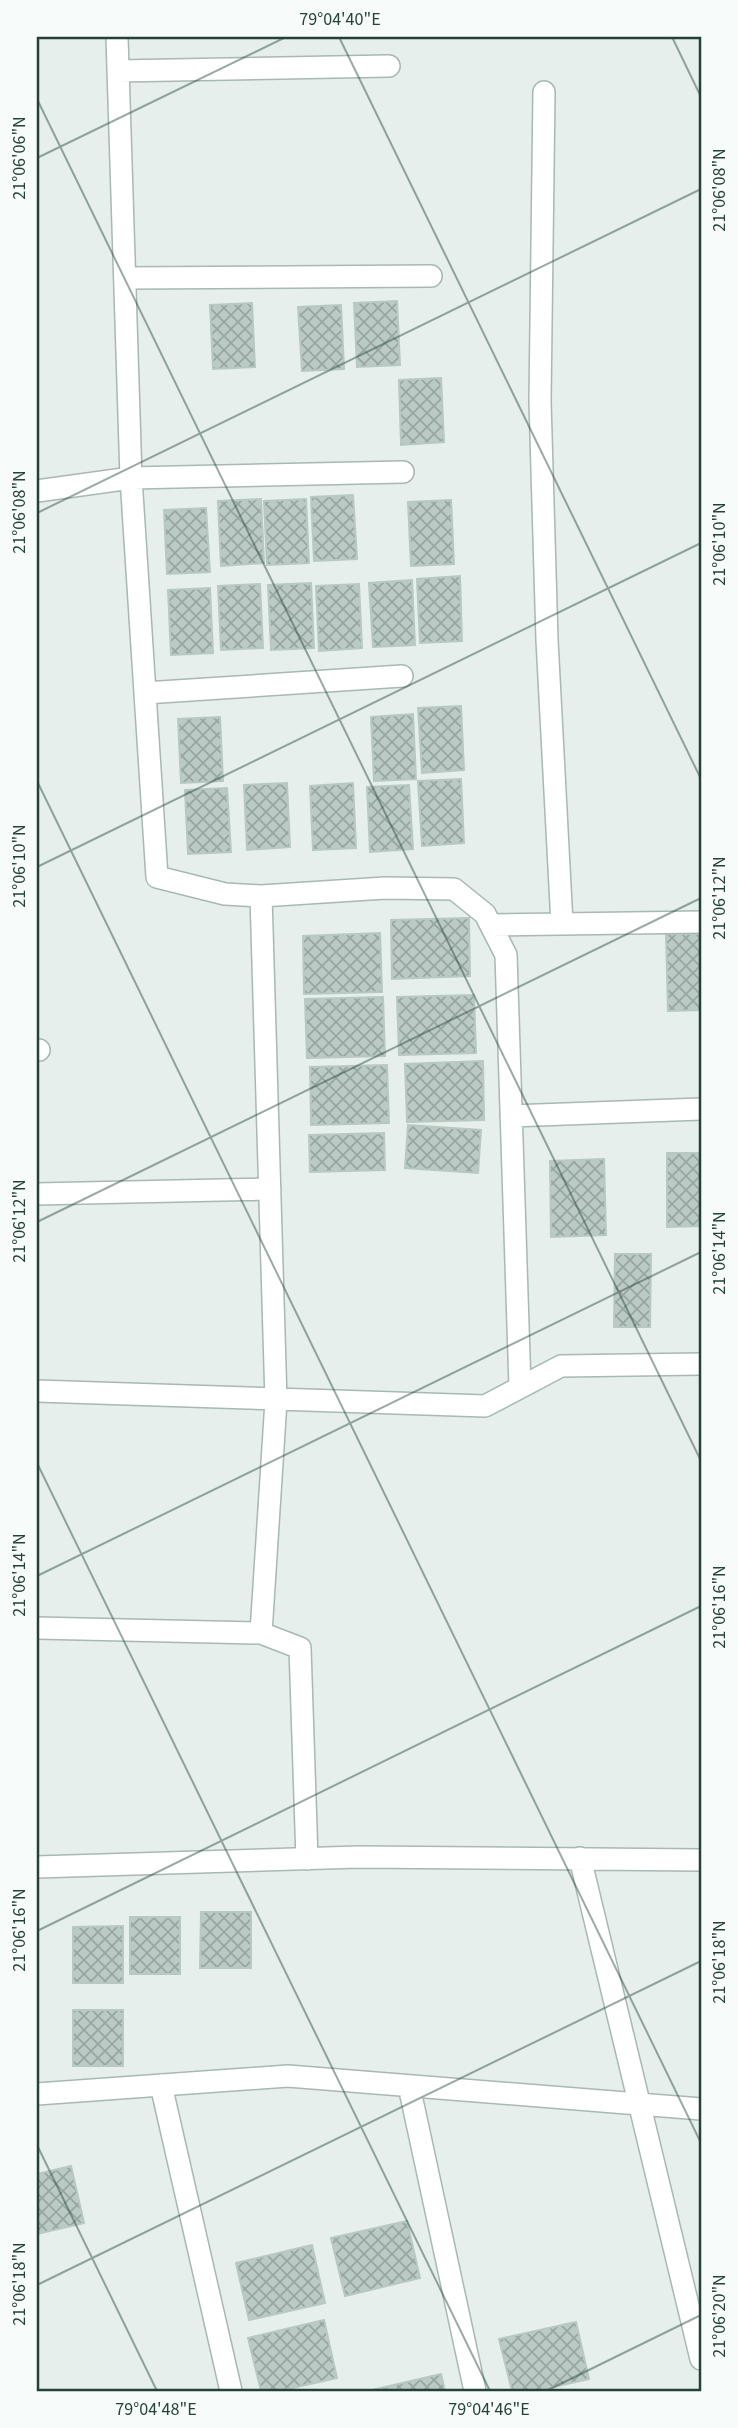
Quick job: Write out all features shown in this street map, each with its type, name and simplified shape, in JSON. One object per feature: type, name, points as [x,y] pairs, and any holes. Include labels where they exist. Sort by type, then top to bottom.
[{"type":"street","points":[[117,37],[131,478],[158,877],[225,894],[261,896],[385,888],[454,889],[485,914],[506,955],[520,1387]]},
{"type":"street","points":[[118,71],[389,66]]},
{"type":"street","points":[[544,92],[540,401],[547,640],[562,924]]},
{"type":"street","points":[[125,278],[431,276]]},
{"type":"street","points":[[37,491],[131,478],[403,472]]},
{"type":"street","points":[[145,693],[402,676]]},
{"type":"street","points":[[261,896],[276,1401],[261,1633]]},
{"type":"street","points":[[491,925],[701,922]]},
{"type":"street","points":[[511,1116],[701,1109]]},
{"type":"street","points":[[37,1195],[270,1189]]},
{"type":"street","points":[[37,1391],[485,1406],[561,1366],[701,1364]]},
{"type":"street","points":[[37,1628],[261,1633],[300,1648],[307,1859]]},
{"type":"street","points":[[580,1858],[701,2359]]},
{"type":"street","points":[[37,1867],[307,1859],[701,1860]]},
{"type":"street","points":[[37,2094],[288,2076],[701,2109]]},
{"type":"street","points":[[161,2085],[231,2391]]},
{"type":"street","points":[[409,2085],[475,2391]]},
{"type":"building","points":[[397,301],[400,365],[357,367],[354,303]]},
{"type":"building","points":[[252,303],[255,367],[213,369],[210,305]]},
{"type":"building","points":[[341,305],[344,369],[302,371],[298,307]]},
{"type":"building","points":[[441,378],[444,442],[401,445],[399,380]]},
{"type":"building","points":[[353,495],[357,559],[314,561],[311,497]]},
{"type":"building","points":[[261,499],[264,563],[221,566],[218,501]]},
{"type":"building","points":[[306,499],[309,563],[267,565],[264,501]]},
{"type":"building","points":[[451,500],[454,564],[411,566],[408,502]]},
{"type":"building","points":[[206,508],[210,572],[167,574],[164,510]]},
{"type":"building","points":[[460,576],[462,641],[420,643],[417,579]]},
{"type":"building","points":[[412,580],[415,645],[373,647],[369,583]]},
{"type":"building","points":[[311,583],[314,648],[271,650],[268,585]]},
{"type":"building","points":[[260,584],[263,648],[221,650],[218,586]]},
{"type":"building","points":[[359,584],[362,648],[319,651],[316,586]]},
{"type":"building","points":[[210,588],[213,653],[171,655],[168,590]]},
{"type":"building","points":[[461,706],[464,770],[422,773],[418,708]]},
{"type":"building","points":[[413,714],[416,779],[374,781],[371,717]]},
{"type":"building","points":[[220,717],[223,781],[181,783],[178,719]]},
{"type":"building","points":[[461,779],[464,843],[422,846],[418,781]]},
{"type":"building","points":[[287,783],[290,847],[247,850],[244,785]]},
{"type":"building","points":[[353,783],[356,848],[313,850],[310,786]]},
{"type":"building","points":[[409,785],[413,849],[370,852],[367,787]]},
{"type":"building","points":[[227,788],[231,852],[188,854],[185,790]]},
{"type":"building","points":[[469,918],[470,976],[392,979],[391,920]]},
{"type":"building","points":[[380,933],[382,992],[304,994],[303,936]]},
{"type":"building","points":[[666,934],[701,934],[701,1010],[668,1011]]},
{"type":"building","points":[[474,995],[476,1053],[399,1055],[397,997]]},
{"type":"building","points":[[383,997],[385,1056],[307,1058],[305,999]]},
{"type":"building","points":[[483,1061],[484,1120],[407,1122],[405,1064]]},
{"type":"building","points":[[387,1065],[389,1123],[311,1125],[310,1067]]},
{"type":"building","points":[[408,1125],[481,1130],[478,1173],[405,1168]]},
{"type":"building","points":[[384,1133],[385,1170],[310,1172],[309,1135]]},
{"type":"building","points":[[667,1153],[701,1153],[701,1226],[667,1227]]},
{"type":"building","points":[[604,1159],[606,1235],[551,1237],[550,1161]]},
{"type":"building","points":[[615,1254],[651,1254],[650,1327],[614,1327]]},
{"type":"building","points":[[201,1912],[251,1912],[251,1968],[200,1968]]},
{"type":"building","points":[[130,1917],[180,1917],[180,1974],[130,1974]]},
{"type":"building","points":[[123,1926],[123,1983],[73,1983],[73,1927]]},
{"type":"building","points":[[73,2010],[123,2010],[123,2066],[73,2066]]},
{"type":"building","points":[[71,2166],[84,2223],[37,2234],[37,2174]]},
{"type":"building","points":[[407,2221],[420,2278],[345,2296],[331,2238]]},
{"type":"building","points":[[312,2245],[325,2303],[249,2320],[236,2263]]},
{"type":"building","points":[[324,2320],[337,2378],[279,2391],[261,2391],[248,2338]]},
{"type":"building","points":[[576,2322],[589,2379],[536,2391],[512,2391],[499,2339]]},
{"type":"building","points":[[441,2374],[445,2391],[368,2391]]}]
